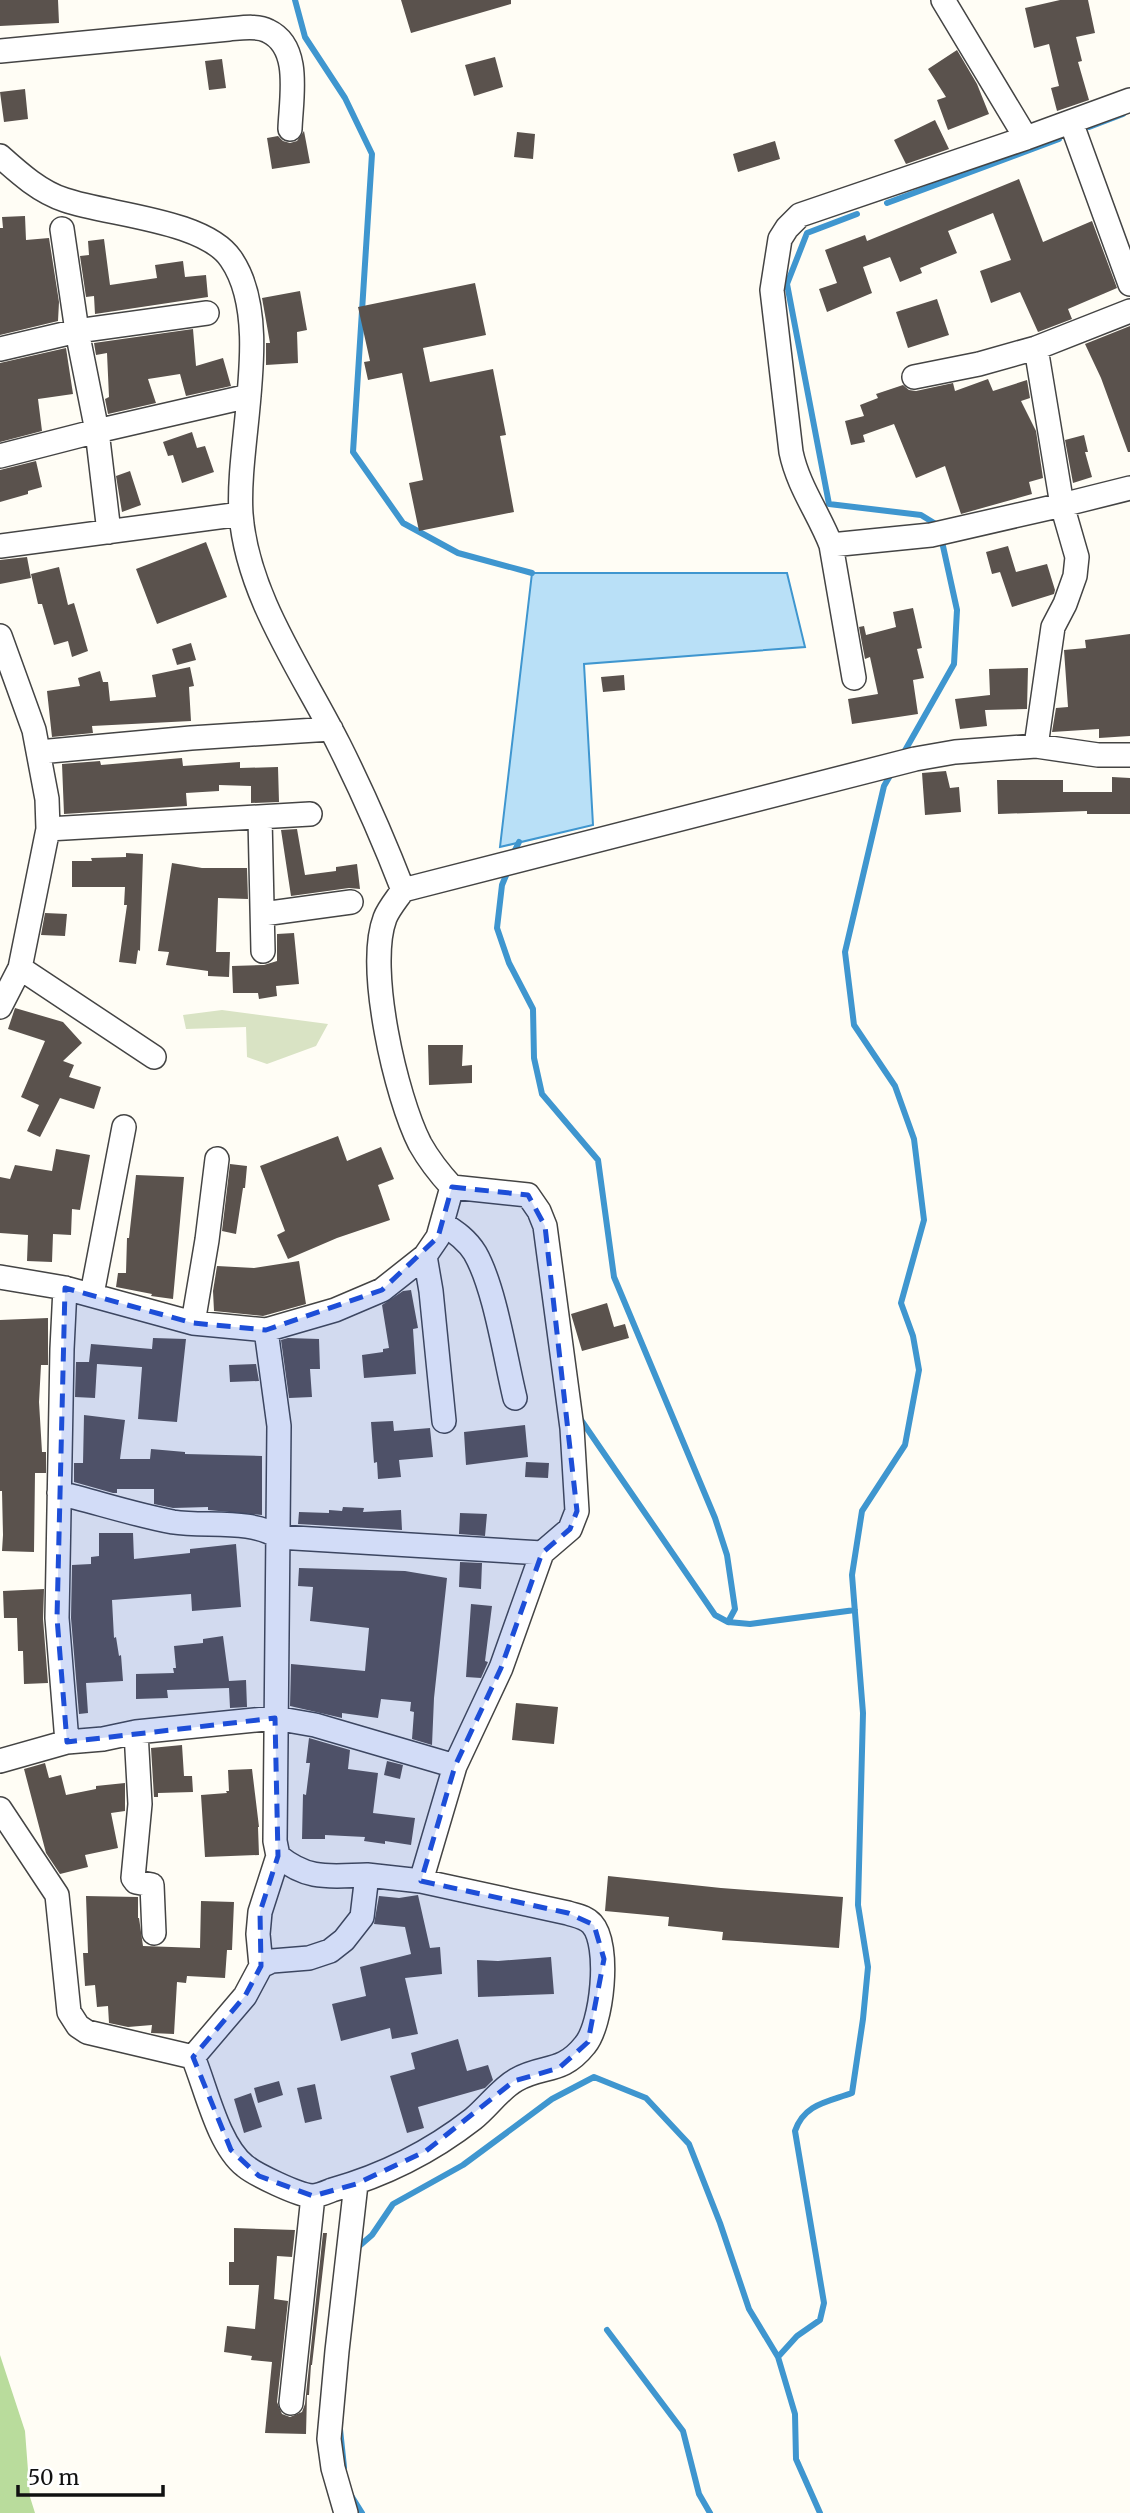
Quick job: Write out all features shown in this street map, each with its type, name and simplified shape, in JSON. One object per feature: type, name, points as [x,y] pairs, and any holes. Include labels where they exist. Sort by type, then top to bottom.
[{"type":"street","points":[[943,0],[1026,138]]},
{"type":"street","points":[[0,51],[229,29],[267,30],[282,40],[290,56],[290,129]]},
{"type":"street","points":[[854,678],[831,545],[795,471],[791,453],[772,289],[780,239],[800,215],[1130,100]]},
{"type":"street","points":[[1070,122],[1130,284]]},
{"type":"street","points":[[0,156],[40,188],[64,200],[189,229],[214,242],[231,258],[248,296],[252,357],[241,514],[250,562],[260,593],[331,729],[381,834],[403,890]]},
{"type":"street","points":[[62,229],[77,331],[97,431],[109,531]]},
{"type":"street","points":[[914,377],[979,364],[1036,348],[1130,311]]},
{"type":"street","points":[[0,349],[77,331],[207,313]]},
{"type":"street","points":[[1036,348],[1062,505],[1077,557],[1071,589],[1053,627],[1036,746]]},
{"type":"street","points":[[0,456],[249,396]]},
{"type":"street","points":[[831,545],[931,535],[1130,488]]},
{"type":"street","points":[[0,546],[241,514]]},
{"type":"street","points":[[0,636],[26,704],[40,752],[47,799],[48,829],[20,968],[0,1007]]},
{"type":"street","points":[[40,752],[331,729]]},
{"type":"street","points":[[421,1881],[455,1766],[501,1668],[542,1553],[570,1528],[577,1511],[572,1428],[545,1226],[528,1195],[452,1187],[432,1162],[412,1126],[401,1093],[379,996],[385,918],[403,890],[915,759],[955,752],[1036,746],[1098,755],[1130,755]]},
{"type":"street","points":[[48,829],[310,814]]},
{"type":"street","points":[[260,818],[263,951]]},
{"type":"street","points":[[263,914],[351,902]]},
{"type":"street","points":[[20,968],[154,1057]]},
{"type":"street","points":[[92,1294],[124,1127]]},
{"type":"street","points":[[193,1323],[217,1159]]},
{"type":"street","points":[[0,1277],[92,1294],[193,1323],[266,1331],[335,1310],[382,1290],[425,1256],[438,1237],[452,1187]]},
{"type":"street","points":[[443,1224],[462,1236],[474,1252],[485,1276],[515,1398]]},
{"type":"street","points":[[425,1256],[432,1291],[444,1421]]},
{"type":"street","points":[[65,1288],[57,1618],[67,1742]]},
{"type":"street","points":[[193,2057],[245,1996],[261,1966],[258,1934],[260,1912],[278,1856],[275,1841],[275,1718],[279,1426],[266,1331]]},
{"type":"street","points":[[58,1493],[170,1521],[258,1527],[278,1537],[542,1553]]},
{"type":"street","points":[[0,1761],[67,1742],[275,1718],[316,1725],[455,1766]]},
{"type":"street","points":[[136,1732],[140,1804],[133,1878],[136,1882],[152,1885],[154,1933]]},
{"type":"street","points":[[0,1810],[57,1895],[69,2012],[73,2020],[87,2032],[193,2057]]},
{"type":"street","points":[[193,2057],[218,2122],[231,2150],[242,2164],[259,2176],[313,2196],[356,2184],[426,2151],[473,2118],[514,2081],[527,2075],[559,2068],[573,2060],[588,2042],[599,2007],[604,1959],[601,1941],[594,1925],[586,1919],[421,1881],[367,1875],[313,1876],[290,1866],[278,1856]]},
{"type":"street","points":[[261,1966],[272,1961],[309,1958],[330,1951],[344,1940],[362,1917],[367,1875]]},
{"type":"street","points":[[346,2513],[333,2468],[329,2439],[356,2184]]},
{"type":"street","points":[[292,2403],[313,2196]]},
{"type":"highlighted area","points":[[452,1187],[528,1195],[545,1226],[577,1511],[570,1529],[542,1553],[501,1668],[455,1766],[421,1881],[568,1913],[594,1925],[604,1959],[588,2042],[559,2068],[514,2081],[426,2151],[356,2184],[313,2196],[259,2176],[231,2150],[193,2057],[245,1996],[261,1966],[260,1912],[278,1856],[275,1718],[67,1742],[57,1618],[65,1288],[193,1323],[266,1330],[382,1290],[438,1237]]},
{"type":"green space","points":[[222,1010],[328,1024],[316,1046],[267,1064],[247,1057],[246,1027],[186,1029],[183,1015]]},
{"type":"green space","points":[[0,2355],[25,2431],[30,2497],[35,2513],[0,2513]]},
{"type":"water","points":[[532,573],[787,573],[805,647],[584,664],[593,825],[500,847]]},
{"type":"building","points":[[0,0],[58,0],[59,23],[0,26]]},
{"type":"building","points":[[401,0],[511,0],[511,4],[411,33]]},
{"type":"building","points":[[1060,0],[1088,0],[1095,33],[1076,37],[1082,61],[1078,62],[1089,100],[1057,111],[1051,88],[1059,86],[1049,44],[1034,48],[1025,8]]},
{"type":"building","points":[[957,50],[977,84],[989,114],[948,130],[937,100],[946,97],[928,69]]},
{"type":"building","points":[[495,57],[503,87],[474,96],[465,65]]},
{"type":"building","points":[[222,59],[226,88],[209,90],[205,61]]},
{"type":"building","points":[[25,89],[28,119],[4,122],[0,92]]},
{"type":"building","points":[[935,120],[949,149],[906,164],[894,140]]},
{"type":"building","points":[[304,131],[310,163],[272,169],[267,138],[278,136],[290,143],[297,141]]},
{"type":"building","points":[[517,132],[535,134],[533,159],[514,157]]},
{"type":"building","points":[[775,141],[780,159],[738,172],[733,154]]},
{"type":"building","points":[[1019,179],[1043,242],[1092,221],[1117,288],[1068,309],[1072,319],[1038,332],[1020,292],[991,303],[980,271],[1011,260],[993,213],[948,231],[957,253],[920,268],[922,273],[900,282],[890,257],[863,267],[872,293],[827,312],[819,289],[837,283],[825,250],[865,235],[867,241]]},
{"type":"building","points":[[25,216],[26,240],[49,238],[59,302],[58,321],[0,335],[2,217]]},
{"type":"building","points":[[104,239],[110,285],[157,278],[155,265],[183,261],[185,277],[206,275],[208,297],[95,314],[94,296],[86,297],[80,256],[89,255],[88,241]]},
{"type":"building","points":[[475,283],[486,335],[423,348],[430,382],[493,369],[506,435],[500,436],[514,512],[419,531],[409,483],[423,480],[402,373],[368,380],[364,362],[370,361],[358,307]]},
{"type":"building","points":[[300,291],[307,330],[297,332],[298,363],[266,365],[266,343],[270,343],[262,298]]},
{"type":"building","points":[[937,299],[949,335],[908,348],[896,312]]},
{"type":"building","points":[[1130,326],[1128,452],[1101,378],[1085,344]]},
{"type":"building","points":[[193,329],[196,366],[223,358],[231,386],[186,396],[180,374],[148,379],[156,403],[108,414],[105,399],[109,397],[107,353],[96,355],[94,343]]},
{"type":"building","points":[[66,348],[73,394],[38,399],[42,431],[0,442],[0,363]]},
{"type":"building","points":[[988,379],[993,391],[1027,380],[1030,398],[1021,401],[1036,431],[1043,478],[1029,482],[1032,494],[961,514],[945,466],[916,478],[894,424],[863,435],[865,442],[851,445],[845,421],[864,416],[860,405],[878,398],[876,394],[903,385],[916,391],[953,383],[955,391]]},
{"type":"building","points":[[192,432],[197,448],[205,446],[214,472],[182,483],[173,455],[168,456],[163,442]]},
{"type":"building","points":[[1084,435],[1088,452],[1085,452],[1092,477],[1073,483],[1065,440]]},
{"type":"building","points":[[36,461],[42,487],[0,502],[0,470]]},
{"type":"building","points":[[130,471],[141,505],[122,512],[116,476]]},
{"type":"building","points":[[206,542],[227,597],[157,624],[136,569]]},
{"type":"building","points":[[1008,546],[1016,572],[1047,564],[1054,594],[1012,607],[1000,572],[992,574],[986,552]]},
{"type":"building","points":[[27,557],[31,578],[0,584],[0,560]]},
{"type":"building","points":[[59,567],[68,605],[74,603],[88,651],[72,657],[68,641],[54,645],[42,604],[38,604],[31,574]]},
{"type":"building","points":[[913,608],[922,648],[917,649],[924,678],[913,680],[918,714],[852,724],[848,699],[878,694],[870,657],[865,659],[859,627],[864,626],[866,635],[896,627],[893,612]]},
{"type":"building","points":[[1130,634],[1130,736],[1099,738],[1099,729],[1052,732],[1056,708],[1068,707],[1064,650],[1086,648],[1085,640]]},
{"type":"building","points":[[191,643],[196,660],[177,665],[172,649]]},
{"type":"building","points":[[190,667],[194,686],[189,687],[191,721],[92,726],[93,733],[52,737],[47,691],[80,686],[78,678],[100,671],[103,682],[108,682],[110,701],[156,697],[152,675]]},
{"type":"building","points":[[1028,668],[1027,709],[985,710],[987,726],[960,729],[955,699],[990,695],[989,669]]},
{"type":"building","points":[[624,675],[625,690],[603,692],[601,677]]},
{"type":"building","points":[[182,758],[183,766],[240,762],[240,768],[278,767],[279,802],[251,803],[251,786],[219,785],[219,791],[186,793],[187,806],[64,814],[62,764],[100,761],[101,765]]},
{"type":"building","points":[[946,771],[950,788],[959,787],[961,812],[925,815],[922,773]]},
{"type":"building","points":[[1112,777],[1130,778],[1130,814],[1087,814],[1087,811],[998,814],[997,780],[1063,780],[1063,792],[1112,792]]},
{"type":"building","points":[[297,829],[305,875],[336,871],[336,867],[357,864],[360,889],[349,888],[291,896],[281,830]]},
{"type":"building","points":[[126,853],[143,854],[140,951],[138,950],[136,964],[119,962],[127,905],[124,905],[125,887],[72,887],[72,861],[126,857]]},
{"type":"building","points":[[172,863],[202,868],[247,868],[248,899],[218,898],[216,952],[230,952],[229,977],[208,976],[208,971],[166,965],[169,952],[158,951]]},
{"type":"building","points":[[45,913],[67,914],[65,936],[41,935]]},
{"type":"building","points":[[294,933],[299,984],[276,986],[277,996],[259,999],[258,993],[233,993],[232,966],[264,965],[277,961],[277,934]]},
{"type":"building","points":[[15,1008],[63,1022],[82,1043],[63,1061],[74,1065],[69,1077],[101,1087],[94,1109],[60,1098],[40,1137],[27,1131],[39,1105],[21,1097],[45,1041],[8,1029]]},
{"type":"building","points":[[428,1045],[463,1045],[462,1066],[472,1065],[472,1083],[429,1085]]},
{"type":"building","points":[[338,1136],[347,1161],[381,1147],[394,1179],[378,1185],[390,1220],[337,1238],[288,1259],[277,1235],[285,1231],[260,1166]]},
{"type":"building","points":[[56,1149],[90,1155],[80,1210],[72,1209],[71,1235],[53,1234],[52,1262],[27,1261],[28,1235],[0,1233],[0,1177],[10,1179],[15,1165],[52,1171]]},
{"type":"building","points":[[230,1164],[247,1166],[236,1234],[222,1231]]},
{"type":"building","points":[[136,1175],[184,1177],[173,1299],[116,1287],[118,1273],[126,1273],[127,1238]]},
{"type":"building","points":[[299,1261],[306,1304],[263,1316],[214,1311],[213,1291],[217,1266],[254,1268]]},
{"type":"building","points":[[411,1290],[418,1328],[413,1329],[416,1374],[364,1378],[362,1355],[383,1352],[383,1349],[389,1348],[382,1305],[403,1291]]},
{"type":"building","points":[[607,1303],[614,1327],[625,1324],[629,1338],[582,1351],[571,1314]]},
{"type":"building","points":[[48,1318],[48,1365],[41,1365],[39,1402],[46,1473],[35,1473],[34,1552],[2,1551],[0,1320]]},
{"type":"building","points":[[153,1338],[186,1339],[177,1422],[138,1419],[142,1367],[97,1364],[95,1398],[75,1397],[76,1362],[89,1362],[91,1344],[152,1349]]},
{"type":"building","points":[[319,1339],[320,1369],[310,1369],[312,1397],[289,1398],[281,1340]]},
{"type":"building","points":[[256,1364],[259,1381],[230,1382],[229,1365]]},
{"type":"building","points":[[84,1415],[125,1420],[120,1459],[150,1459],[151,1449],[185,1454],[262,1456],[262,1515],[208,1510],[208,1507],[173,1508],[154,1504],[154,1489],[117,1489],[117,1493],[113,1493],[74,1482],[74,1463],[83,1463]]},
{"type":"building","points":[[393,1421],[394,1431],[430,1428],[433,1457],[399,1460],[401,1477],[378,1479],[371,1422]]},
{"type":"building","points":[[525,1425],[528,1457],[466,1465],[464,1432]]},
{"type":"building","points":[[526,1462],[549,1463],[548,1478],[525,1477]]},
{"type":"building","points":[[343,1507],[364,1508],[363,1512],[401,1510],[402,1530],[298,1524],[299,1512],[329,1513],[329,1510],[342,1511]]},
{"type":"building","points":[[460,1513],[487,1514],[485,1536],[459,1534]]},
{"type":"building","points":[[99,1533],[133,1533],[134,1559],[190,1553],[190,1549],[236,1544],[241,1607],[192,1611],[191,1594],[112,1600],[114,1638],[116,1637],[119,1656],[121,1655],[123,1681],[86,1683],[88,1713],[79,1714],[71,1618],[72,1565],[91,1564],[91,1557],[99,1556]]},
{"type":"building","points":[[460,1562],[482,1563],[481,1589],[459,1587]]},
{"type":"building","points":[[299,1568],[405,1571],[447,1578],[434,1698],[432,1745],[412,1739],[414,1712],[410,1711],[411,1702],[381,1699],[378,1718],[342,1713],[342,1718],[290,1706],[291,1664],[365,1671],[369,1628],[310,1621],[313,1587],[298,1586]]},
{"type":"building","points":[[44,1589],[43,1619],[48,1683],[24,1684],[23,1651],[18,1651],[17,1618],[4,1618],[3,1591]]},
{"type":"building","points":[[471,1604],[492,1606],[485,1661],[488,1662],[481,1678],[466,1677]]},
{"type":"building","points":[[223,1636],[229,1681],[246,1680],[247,1707],[230,1708],[229,1688],[167,1690],[168,1698],[136,1699],[136,1674],[174,1673],[174,1646],[203,1643],[203,1639]]},
{"type":"building","points":[[516,1703],[558,1707],[554,1744],[512,1740]]},
{"type":"building","points":[[309,1738],[350,1750],[348,1769],[378,1773],[373,1813],[415,1818],[411,1845],[364,1841],[365,1837],[325,1835],[325,1839],[302,1839],[303,1794],[306,1795],[310,1763],[306,1763]]},
{"type":"building","points":[[182,1745],[184,1776],[192,1776],[193,1792],[158,1793],[158,1797],[154,1797],[151,1748]]},
{"type":"building","points":[[387,1761],[403,1765],[400,1779],[384,1775]]},
{"type":"building","points":[[45,1763],[49,1778],[61,1775],[66,1795],[96,1789],[96,1786],[125,1783],[125,1811],[111,1813],[118,1848],[85,1855],[88,1867],[60,1874],[46,1853],[24,1769]]},
{"type":"building","points":[[252,1769],[259,1827],[259,1855],[205,1857],[201,1795],[227,1793],[228,1770]]},
{"type":"building","points":[[608,1876],[843,1897],[839,1948],[722,1940],[723,1932],[668,1926],[669,1917],[605,1911]]},
{"type":"building","points":[[418,1895],[430,1948],[440,1947],[442,1974],[405,1978],[418,2034],[392,2039],[390,2028],[341,2041],[332,2004],[366,1996],[360,1967],[411,1954],[405,1927],[374,1924],[379,1896],[399,1898]]},
{"type":"building","points":[[86,1896],[138,1897],[138,1918],[143,1946],[200,1948],[201,1901],[234,1902],[232,1950],[227,1950],[225,1978],[187,1976],[186,1983],[177,1982],[174,2034],[151,2033],[152,2025],[128,2027],[109,2023],[108,2006],[97,2007],[95,1985],[85,1986],[83,1953],[88,1953]]},
{"type":"building","points":[[551,1957],[554,1994],[478,1997],[477,1960]]},
{"type":"building","points":[[458,2039],[467,2071],[488,2065],[493,2080],[485,2088],[418,2107],[424,2128],[407,2133],[390,2076],[415,2069],[411,2053]]},
{"type":"building","points":[[279,2081],[283,2095],[258,2103],[254,2088]]},
{"type":"building","points":[[315,2084],[322,2119],[305,2123],[297,2088]]},
{"type":"building","points":[[251,2093],[262,2127],[244,2133],[234,2099]]},
{"type":"building","points":[[234,2228],[295,2230],[292,2257],[277,2256],[274,2299],[288,2301],[277,2402],[282,2414],[290,2417],[302,2412],[305,2404],[323,2233],[327,2233],[307,2395],[306,2434],[265,2433],[272,2362],[251,2360],[252,2356],[224,2352],[227,2326],[255,2329],[259,2285],[229,2285],[229,2262],[234,2262]]},
{"type":"waterway","points":[[295,0],[305,37],[345,98],[372,154],[353,452],[403,523],[458,553],[532,573]]},
{"type":"waterway","points":[[1089,127],[1123,114]]},
{"type":"waterway","points":[[887,203],[1059,139]]},
{"type":"waterway","points":[[857,214],[807,233],[787,284],[829,504],[921,515],[939,526]]},
{"type":"waterway","points":[[903,754],[954,664],[957,610],[941,537]]},
{"type":"waterway","points":[[820,2513],[796,2459],[795,2414],[778,2357],[797,2336],[820,2320],[824,2303],[795,2131],[810,2109],[852,2093],[868,1967],[858,1905],[863,1713],[852,1575],[862,1511],[905,1445],[919,1370],[913,1336],[901,1303],[924,1220],[914,1139],[895,1086],[854,1025],[845,952],[884,786],[891,774]]},
{"type":"waterway","points":[[514,852],[519,842]]},
{"type":"waterway","points":[[507,873],[502,885],[497,928],[509,963],[533,1009],[534,1058],[542,1094],[598,1160],[614,1277],[715,1518],[727,1555],[735,1609],[728,1622]]},
{"type":"waterway","points":[[579,1417],[715,1615],[728,1622],[750,1624],[855,1610]]},
{"type":"waterway","points":[[357,2248],[372,2235],[393,2204],[463,2165],[552,2099],[594,2077],[646,2098],[689,2144],[720,2223],[749,2309],[778,2357]]},
{"type":"waterway","points":[[607,2330],[683,2431],[699,2494],[710,2513]]},
{"type":"waterway","points":[[340,2429],[344,2467]]},
{"type":"waterway","points":[[352,2497],[362,2513]]}]
